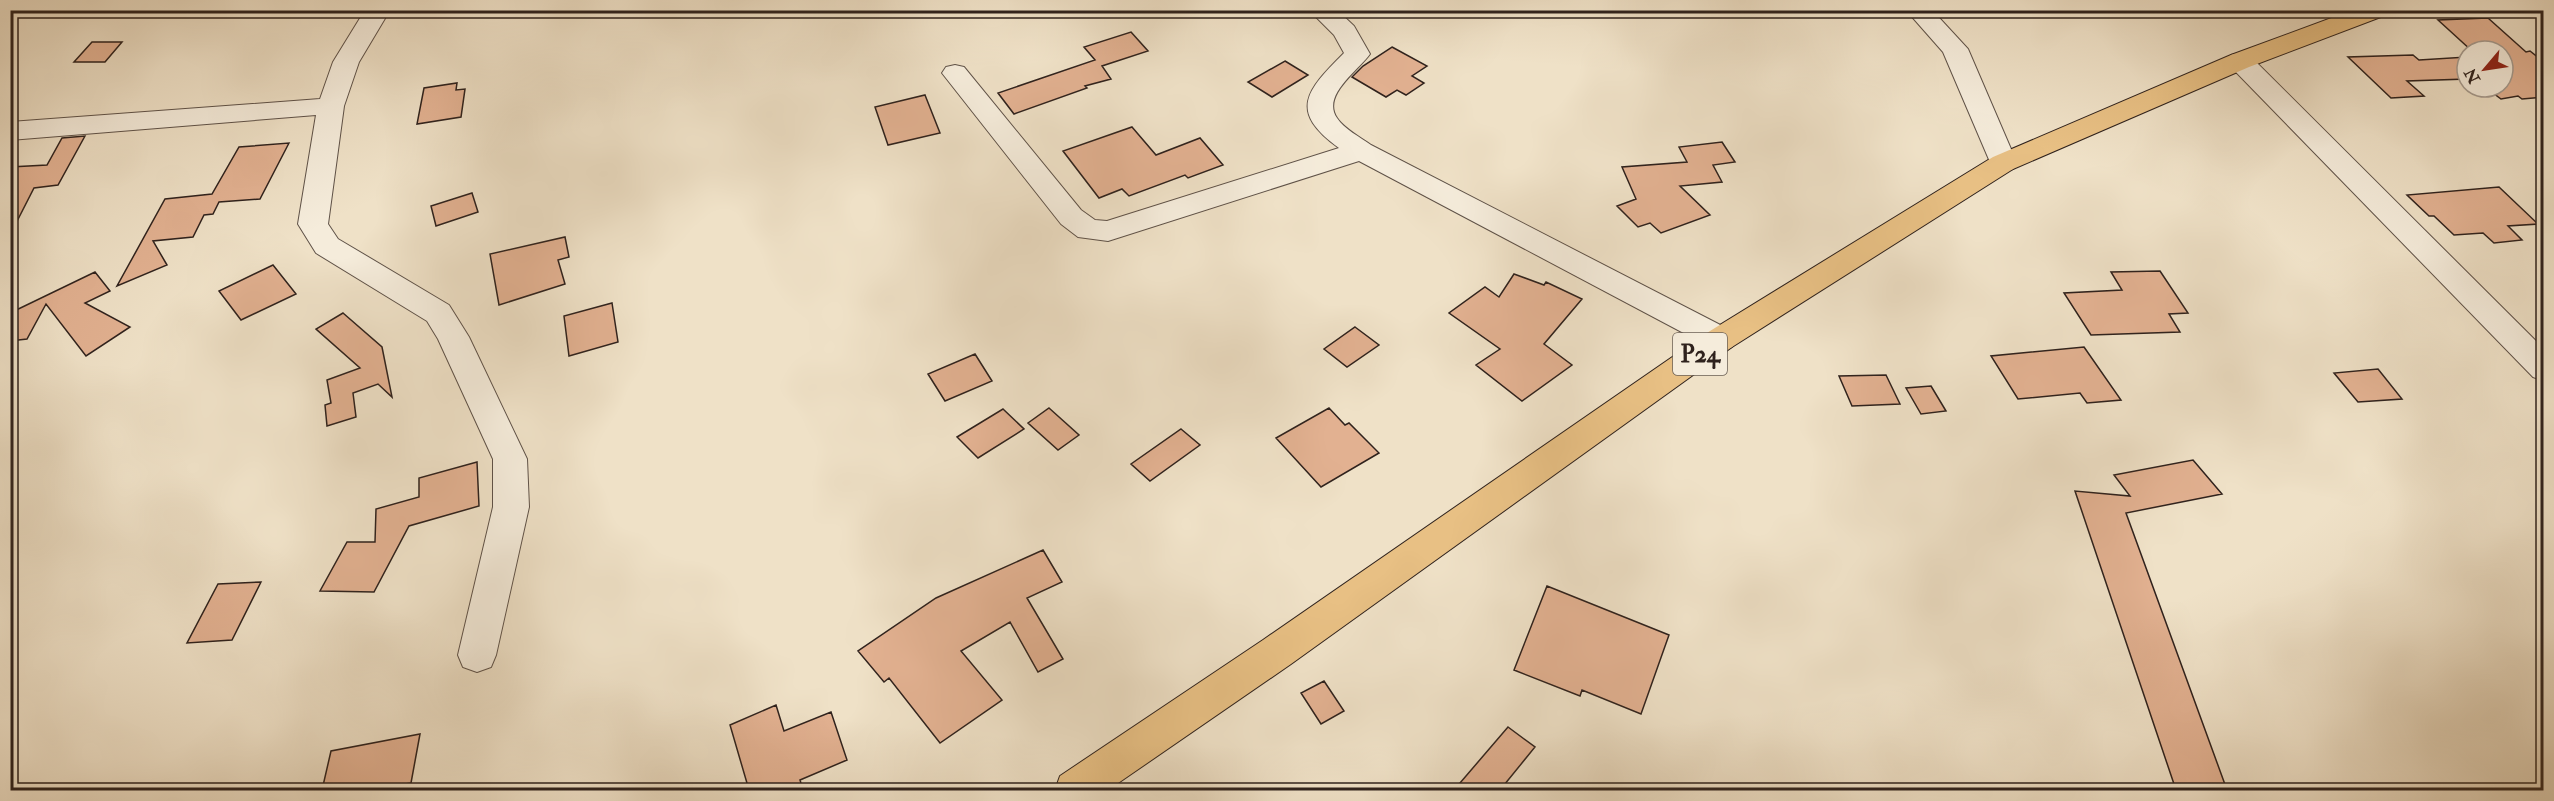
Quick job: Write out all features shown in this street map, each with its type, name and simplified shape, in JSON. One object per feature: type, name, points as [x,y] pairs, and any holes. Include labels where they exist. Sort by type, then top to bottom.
[{"type":"main road","name":"P24","points":[[1075,790],[1276,652],[1721,339],[2003,163],[2240,61],[2378,10]]},
{"type":"street","points":[[378,10],[346,62],[331,106],[313,224],[327,246],[438,313],[453,337],[510,459],[511,507],[477,655]]},
{"type":"street","points":[[1321,10],[1345,32],[1357,54],[1323,93],[1319,108],[1325,122],[1361,151],[1721,339]]},
{"type":"street","points":[[1918,10],[1955,49],[2003,163]]},
{"type":"street","points":[[2240,61],[2544,369]]},
{"type":"street","points":[[955,73],[1071,217],[1088,230],[1108,231],[1361,151]]},
{"type":"street","points":[[10,131],[331,106]]},
{"type":"building","points":[[2488,18],[2511,39],[2459,39],[2438,20]]},
{"type":"building","points":[[1131,32],[1148,51],[1102,66],[1111,79],[1085,86],[1087,88],[1014,114],[998,93],[1095,60],[1084,47]]},
{"type":"building","points":[[92,42],[122,42],[105,62],[74,62]]},
{"type":"building","points":[[2515,42],[2526,52],[2530,51],[2544,62],[2544,97],[2522,99],[2515,97]]},
{"type":"building","points":[[1392,47],[1427,66],[1412,76],[1424,83],[1406,95],[1397,90],[1386,97],[1352,77],[1363,66]]},
{"type":"building","points":[[2413,55],[2419,60],[2455,58],[2455,79],[2407,81],[2424,96],[2391,98],[2348,57]]},
{"type":"building","points":[[1285,61],[1308,75],[1272,97],[1248,82]]},
{"type":"building","points":[[457,83],[456,90],[465,89],[461,117],[417,124],[424,88]]},
{"type":"building","points":[[925,95],[940,133],[888,145],[875,107]]},
{"type":"building","points":[[1132,127],[1156,155],[1200,138],[1223,165],[1188,178],[1185,175],[1129,196],[1122,189],[1099,198],[1063,151]]},
{"type":"building","points":[[85,136],[58,185],[34,188],[10,235],[10,167],[47,165],[62,138]]},
{"type":"building","points":[[1722,142],[1735,162],[1713,165],[1722,182],[1680,186],[1710,215],[1661,233],[1650,223],[1638,227],[1617,206],[1636,199],[1622,167],[1687,162],[1679,147]]},
{"type":"building","points":[[289,143],[260,199],[219,202],[213,214],[204,215],[193,237],[153,241],[167,265],[117,286],[165,199],[212,194],[239,147]]},
{"type":"building","points":[[2499,187],[2538,224],[2508,226],[2522,240],[2494,243],[2483,233],[2454,235],[2407,195]]},
{"type":"building","points":[[472,193],[478,212],[436,226],[431,206]]},
{"type":"building","points":[[565,237],[569,257],[558,260],[565,284],[499,305],[490,254]]},
{"type":"building","points":[[273,265],[296,294],[241,320],[219,291]]},
{"type":"building","points":[[2160,271],[2188,313],[2169,314],[2180,332],[2091,335],[2064,293],[2122,290],[2111,272]]},
{"type":"building","points":[[95,272],[110,291],[85,303],[130,327],[86,356],[46,304],[27,339],[10,341],[10,313]]},
{"type":"building","points":[[1514,274],[1544,285],[1546,282],[1582,299],[1544,344],[1572,365],[1522,401],[1476,365],[1500,349],[1449,313],[1485,287],[1499,297]]},
{"type":"building","points":[[612,303],[618,342],[569,356],[564,316]]},
{"type":"building","points":[[343,313],[382,347],[392,397],[378,384],[353,393],[356,417],[327,426],[325,405],[331,403],[327,380],[360,368],[316,329]]},
{"type":"building","points":[[1355,327],[1379,345],[1347,367],[1324,349]]},
{"type":"building","points":[[2084,347],[2121,400],[2087,403],[2080,393],[2018,399],[1991,356]]},
{"type":"building","points":[[975,354],[992,381],[945,401],[928,374]]},
{"type":"building","points":[[2378,369],[2402,399],[2358,402],[2334,373]]},
{"type":"building","points":[[1886,375],[1900,404],[1852,406],[1839,376]]},
{"type":"building","points":[[1931,386],[1946,411],[1921,414],[1906,388]]},
{"type":"building","points":[[1049,408],[1079,435],[1058,450],[1028,423]]},
{"type":"building","points":[[1329,408],[1345,425],[1349,423],[1379,453],[1321,487],[1276,438]]},
{"type":"building","points":[[1003,409],[1024,429],[978,458],[957,437]]},
{"type":"building","points":[[1181,429],[1200,445],[1150,481],[1131,464]]},
{"type":"building","points":[[2193,460],[2222,494],[2126,513],[2227,790],[2176,790],[2075,491],[2130,496],[2114,475]]},
{"type":"building","points":[[477,462],[479,506],[409,526],[374,592],[320,591],[347,542],[375,542],[376,509],[419,497],[419,478]]},
{"type":"building","points":[[1043,550],[1062,582],[1027,598],[1063,659],[1038,672],[1010,622],[961,651],[1002,700],[940,743],[889,678],[884,682],[858,651],[936,598]]},
{"type":"building","points":[[261,582],[232,640],[187,643],[218,584]]},
{"type":"building","points":[[1547,586],[1669,635],[1641,714],[1582,690],[1580,696],[1514,670]]},
{"type":"building","points":[[1324,681],[1344,711],[1321,724],[1301,693]]},
{"type":"building","points":[[776,705],[784,731],[831,712],[847,760],[800,780],[803,790],[749,790],[730,725]]},
{"type":"building","points":[[1508,727],[1535,747],[1500,790],[1454,790]]},
{"type":"building","points":[[420,734],[411,783],[371,790],[322,790],[331,751]]}]
